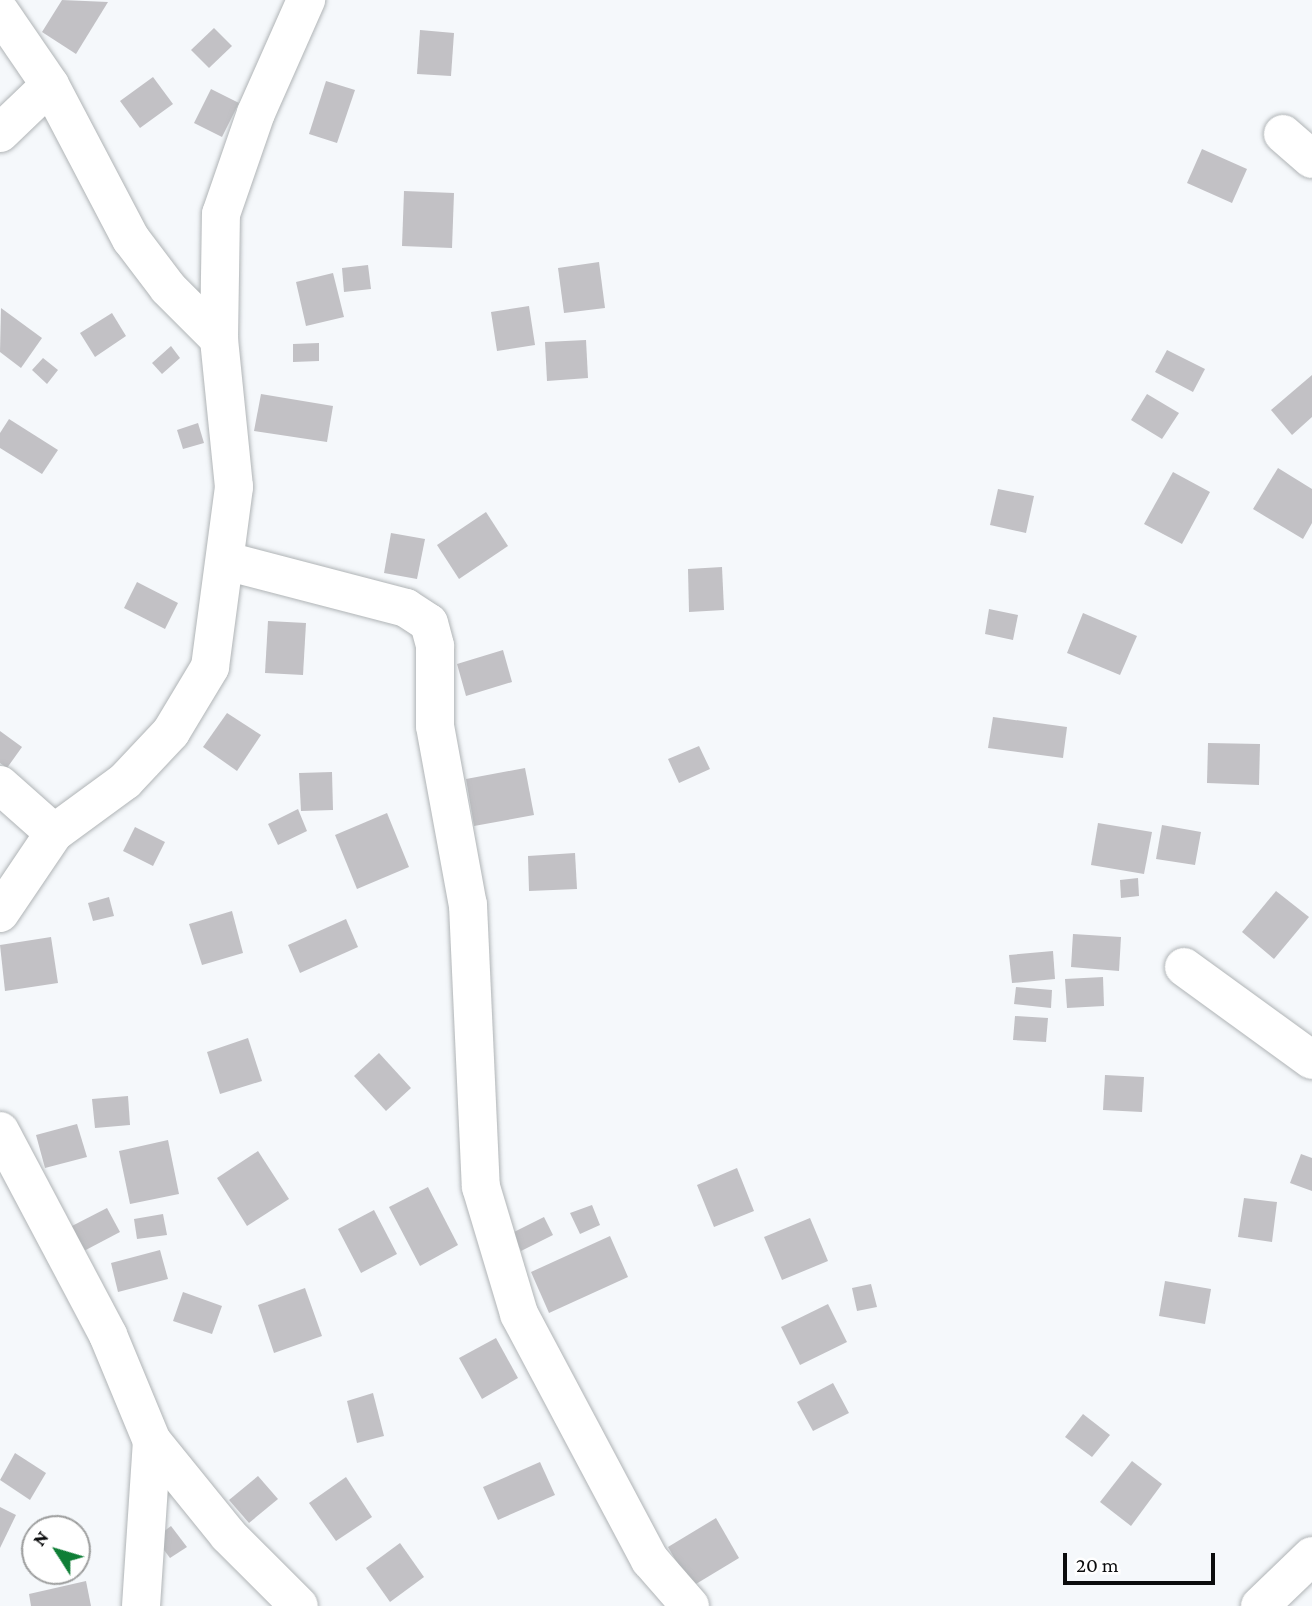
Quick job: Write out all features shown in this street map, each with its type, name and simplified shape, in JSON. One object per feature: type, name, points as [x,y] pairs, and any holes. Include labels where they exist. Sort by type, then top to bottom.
[{"type":"street","points":[[0,913],[54,833],[125,781],[171,732],[210,667],[234,487],[219,339],[220,214],[256,113],[306,0]]},
{"type":"street","points":[[0,12],[50,85],[131,239],[168,288],[219,339]]},
{"type":"street","points":[[0,134],[50,85]]},
{"type":"street","points":[[1283,134],[1312,159]]},
{"type":"street","points":[[226,562],[407,608],[429,623],[435,646],[435,726],[468,905],[481,1187],[519,1314],[650,1560],[690,1606]]},
{"type":"street","points":[[0,785],[54,833]]},
{"type":"street","points":[[1184,967],[1312,1060]]},
{"type":"street","points":[[0,1131],[108,1335],[152,1441],[228,1535],[299,1606]]},
{"type":"street","points":[[141,1606],[152,1441]]},
{"type":"street","points":[[1260,1606],[1312,1556]]},
{"type":"building","points":[[62,0],[108,2],[76,54],[42,32]]},
{"type":"building","points":[[214,28],[232,46],[209,68],[191,50]]},
{"type":"building","points":[[420,30],[454,33],[451,76],[417,74]]},
{"type":"building","points":[[153,77],[173,104],[140,128],[120,101]]},
{"type":"building","points":[[326,81],[355,90],[337,143],[309,134]]},
{"type":"building","points":[[211,89],[239,103],[222,137],[194,123]]},
{"type":"building","points":[[1202,149],[1247,169],[1232,203],[1187,183]]},
{"type":"building","points":[[404,191],[454,193],[452,248],[402,246]]},
{"type":"building","points":[[599,262],[605,308],[564,313],[558,268]]},
{"type":"building","points":[[368,265],[371,289],[344,292],[342,268]]},
{"type":"building","points":[[333,273],[344,317],[306,326],[296,282]]},
{"type":"building","points":[[529,306],[535,345],[497,351],[491,312]]},
{"type":"building","points":[[1,308],[42,338],[21,368],[0,352]]},
{"type":"building","points":[[112,313],[126,336],[95,357],[80,333]]},
{"type":"building","points":[[586,340],[588,378],[547,381],[545,342]]},
{"type":"building","points":[[319,343],[319,361],[293,362],[293,344]]},
{"type":"building","points":[[171,346],[180,358],[162,374],[152,363]]},
{"type":"building","points":[[1167,350],[1205,369],[1193,392],[1155,372]]},
{"type":"building","points":[[43,358],[58,370],[47,384],[32,370]]},
{"type":"building","points":[[1312,375],[1312,417],[1292,435],[1271,410]]},
{"type":"building","points":[[261,394],[333,406],[327,442],[254,431]]},
{"type":"building","points":[[1147,394],[1179,413],[1162,439],[1131,420]]},
{"type":"building","points":[[9,419],[58,450],[42,474],[0,448],[0,433]]},
{"type":"building","points":[[198,423],[204,443],[183,449],[177,430]]},
{"type":"building","points":[[1278,468],[1312,489],[1312,523],[1303,539],[1253,509]]},
{"type":"building","points":[[1173,472],[1210,492],[1182,544],[1144,524]]},
{"type":"building","points":[[998,489],[1034,496],[1026,533],[990,525]]},
{"type":"building","points":[[486,512],[508,546],[459,579],[437,545]]},
{"type":"building","points":[[391,533],[425,539],[417,579],[384,573]]},
{"type":"building","points":[[722,567],[724,610],[689,612],[688,569]]},
{"type":"building","points":[[137,582],[178,603],[165,629],[124,608]]},
{"type":"building","points":[[989,609],[1018,615],[1013,640],[985,634]]},
{"type":"building","points":[[1083,613],[1137,636],[1120,675],[1067,653]]},
{"type":"building","points":[[268,621],[306,623],[303,675],[265,673]]},
{"type":"building","points":[[503,650],[512,682],[466,696],[457,664]]},
{"type":"building","points":[[227,713],[261,735],[237,771],[203,747]]},
{"type":"building","points":[[993,717],[1067,727],[1063,758],[988,748]]},
{"type":"building","points":[[0,731],[22,747],[7,768],[0,763]]},
{"type":"building","points":[[1208,743],[1260,744],[1259,785],[1207,783]]},
{"type":"building","points":[[699,746],[710,769],[679,783],[668,759]]},
{"type":"building","points":[[525,768],[534,815],[474,826],[466,779]]},
{"type":"building","points":[[332,772],[333,810],[301,811],[299,773]]},
{"type":"building","points":[[298,809],[307,831],[278,845],[268,824]]},
{"type":"building","points":[[387,813],[409,867],[357,889],[335,835]]},
{"type":"building","points":[[1098,823],[1152,832],[1144,874],[1091,865]]},
{"type":"building","points":[[1162,825],[1201,832],[1195,865],[1156,859]]},
{"type":"building","points":[[135,827],[165,842],[153,866],[123,851]]},
{"type":"building","points":[[575,853],[577,889],[529,891],[528,856]]},
{"type":"building","points":[[1138,878],[1139,896],[1121,898],[1120,880]]},
{"type":"building","points":[[1276,891],[1309,917],[1274,959],[1242,932]]},
{"type":"building","points":[[109,897],[114,916],[93,921],[88,903]]},
{"type":"building","points":[[232,911],[243,953],[202,965],[189,924]]},
{"type":"building","points":[[346,919],[358,947],[300,973],[288,945]]},
{"type":"building","points":[[1073,934],[1121,937],[1119,971],[1071,967]]},
{"type":"building","points":[[51,937],[58,983],[5,991],[0,945]]},
{"type":"building","points":[[1053,951],[1055,979],[1012,983],[1009,955]]},
{"type":"building","points":[[1103,977],[1104,1006],[1067,1008],[1065,979]]},
{"type":"building","points":[[1016,987],[1052,990],[1051,1008],[1014,1004]]},
{"type":"building","points":[[1015,1016],[1048,1018],[1046,1042],[1013,1040]]},
{"type":"building","points":[[248,1038],[262,1081],[220,1094],[207,1052]]},
{"type":"building","points":[[379,1053],[411,1088],[386,1111],[354,1076]]},
{"type":"building","points":[[1105,1075],[1144,1077],[1142,1112],[1103,1110]]},
{"type":"building","points":[[128,1096],[130,1125],[95,1128],[92,1099]]},
{"type":"building","points":[[77,1124],[87,1157],[45,1168],[36,1135]]},
{"type":"building","points":[[168,1140],[179,1194],[130,1204],[119,1151]]},
{"type":"building","points":[[258,1151],[289,1199],[247,1226],[217,1178]]},
{"type":"building","points":[[1301,1154],[1312,1158],[1312,1191],[1290,1183]]},
{"type":"building","points":[[737,1168],[754,1211],[714,1227],[697,1185]]},
{"type":"building","points":[[428,1187],[458,1245],[420,1266],[389,1207]]},
{"type":"building","points":[[1244,1198],[1277,1202],[1272,1242],[1238,1237]]},
{"type":"building","points":[[592,1205],[600,1225],[580,1234],[570,1213]]},
{"type":"building","points":[[107,1208],[120,1232],[82,1252],[70,1227]]},
{"type":"building","points":[[374,1210],[397,1254],[361,1273],[338,1229]]},
{"type":"building","points":[[163,1214],[167,1235],[137,1239],[134,1219]]},
{"type":"building","points":[[544,1217],[553,1235],[521,1251],[512,1233]]},
{"type":"building","points":[[810,1218],[828,1261],[782,1280],[764,1237]]},
{"type":"building","points":[[610,1236],[628,1277],[549,1313],[531,1272]]},
{"type":"building","points":[[160,1250],[168,1279],[118,1292],[111,1263]]},
{"type":"building","points":[[1165,1281],[1211,1289],[1205,1324],[1159,1316]]},
{"type":"building","points":[[871,1284],[877,1307],[857,1311],[852,1288]]},
{"type":"building","points":[[305,1288],[322,1336],[274,1353],[258,1305]]},
{"type":"building","points":[[183,1292],[222,1306],[212,1334],[173,1321]]},
{"type":"building","points":[[828,1304],[847,1342],[800,1365],[781,1327]]},
{"type":"building","points":[[496,1338],[518,1378],[482,1399],[459,1358]]},
{"type":"building","points":[[833,1383],[849,1413],[813,1431],[797,1402]]},
{"type":"building","points":[[373,1393],[384,1436],[357,1443],[347,1401]]},
{"type":"building","points":[[1083,1414],[1110,1435],[1092,1457],[1065,1437]]},
{"type":"building","points":[[15,1453],[46,1473],[30,1500],[0,1480]]},
{"type":"building","points":[[1132,1461],[1162,1484],[1131,1526],[1100,1502]]},
{"type":"building","points":[[540,1462],[555,1495],[498,1520],[483,1487]]},
{"type":"building","points":[[258,1476],[278,1499],[249,1523],[229,1500]]},
{"type":"building","points":[[346,1477],[372,1517],[336,1541],[309,1503]]},
{"type":"building","points":[[0,1507],[16,1515],[0,1548]]},
{"type":"building","points":[[716,1518],[739,1558],[691,1587],[668,1547]]},
{"type":"building","points":[[171,1526],[187,1547],[170,1558],[155,1538]]},
{"type":"building","points":[[400,1543],[424,1577],[390,1602],[366,1568]]},
{"type":"building","points":[[68,1585],[87,1585],[91,1606],[31,1606],[29,1594]]}]
